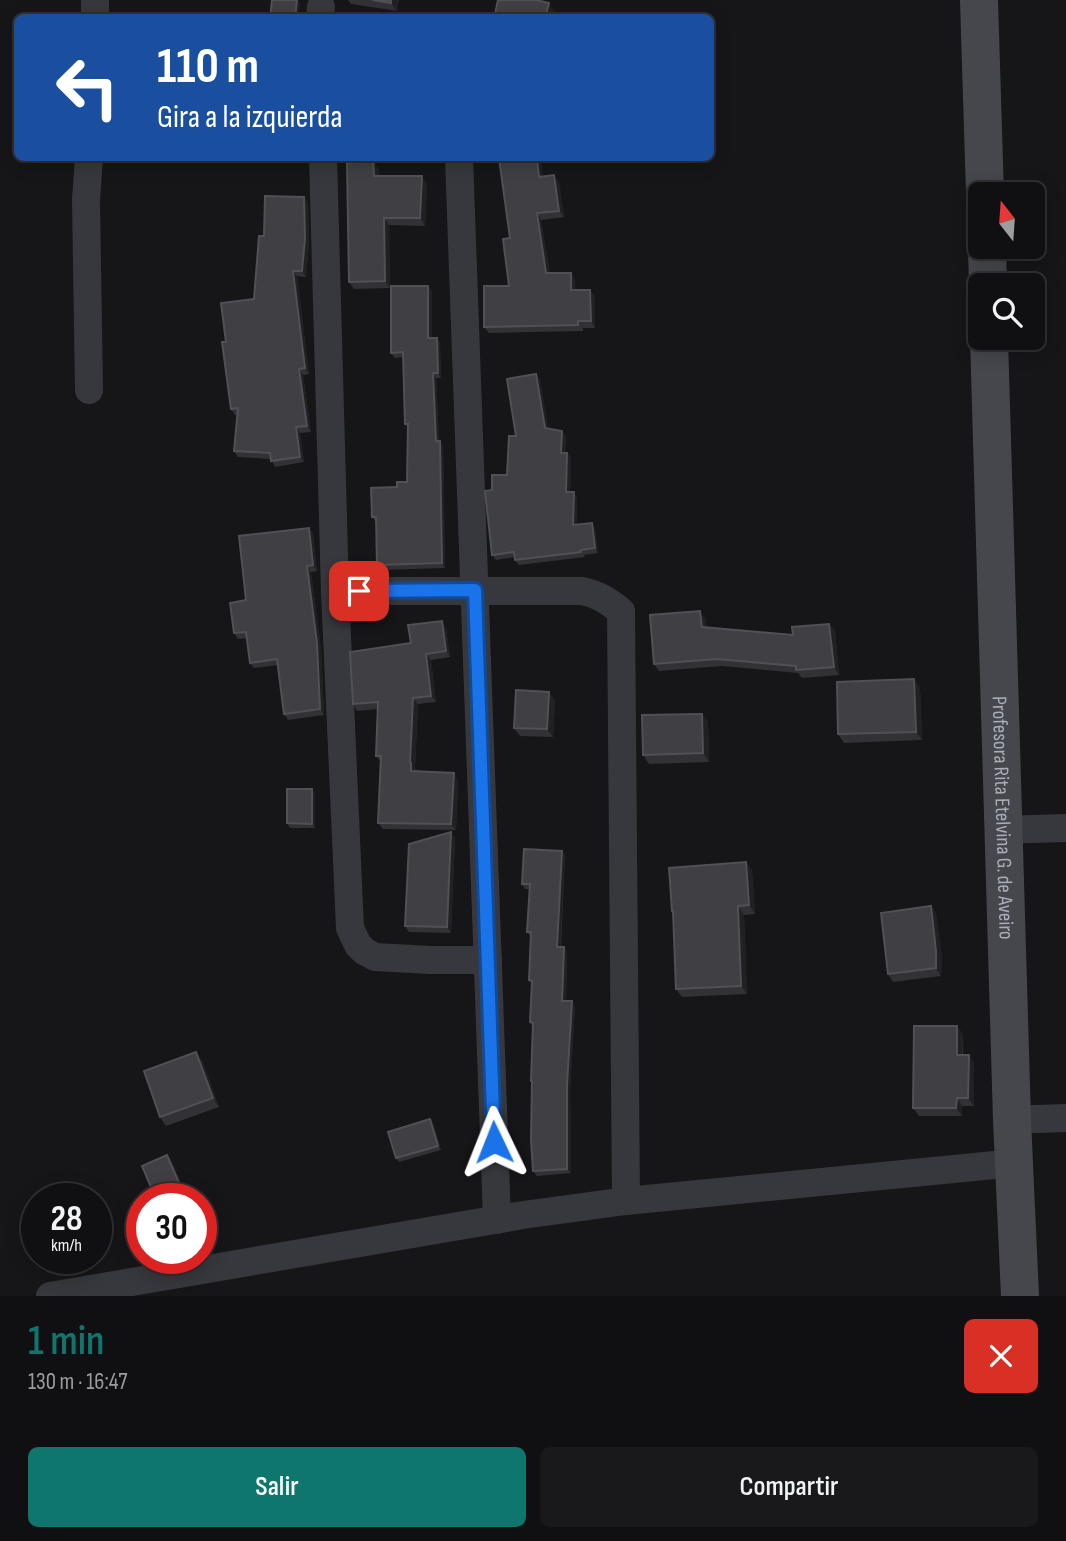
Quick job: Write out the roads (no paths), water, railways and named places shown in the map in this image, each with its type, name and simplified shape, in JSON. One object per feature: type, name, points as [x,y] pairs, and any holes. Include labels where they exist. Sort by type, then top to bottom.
[{"type":"street","points":[[979,0],[985,182]]},
{"type":"street","points":[[89,161],[86,200],[89,390]]},
{"type":"street","points":[[323,161],[335,591],[350,928],[364,951],[375,957],[488,960]]},
{"type":"street","points":[[459,161],[497,1220]]},
{"type":"street","name":"Profesora Rita Etelvina G. de Aveiro","points":[[989,350],[1012,1120],[1020,1296]]},
{"type":"street","points":[[335,591],[582,591],[594,593],[621,611],[626,1201]]},
{"type":"street","points":[[1004,830],[1066,828]]},
{"type":"street","points":[[1012,1120],[1066,1118]]},
{"type":"street","points":[[50,1296],[497,1220],[626,1201],[1015,1163]]}]
